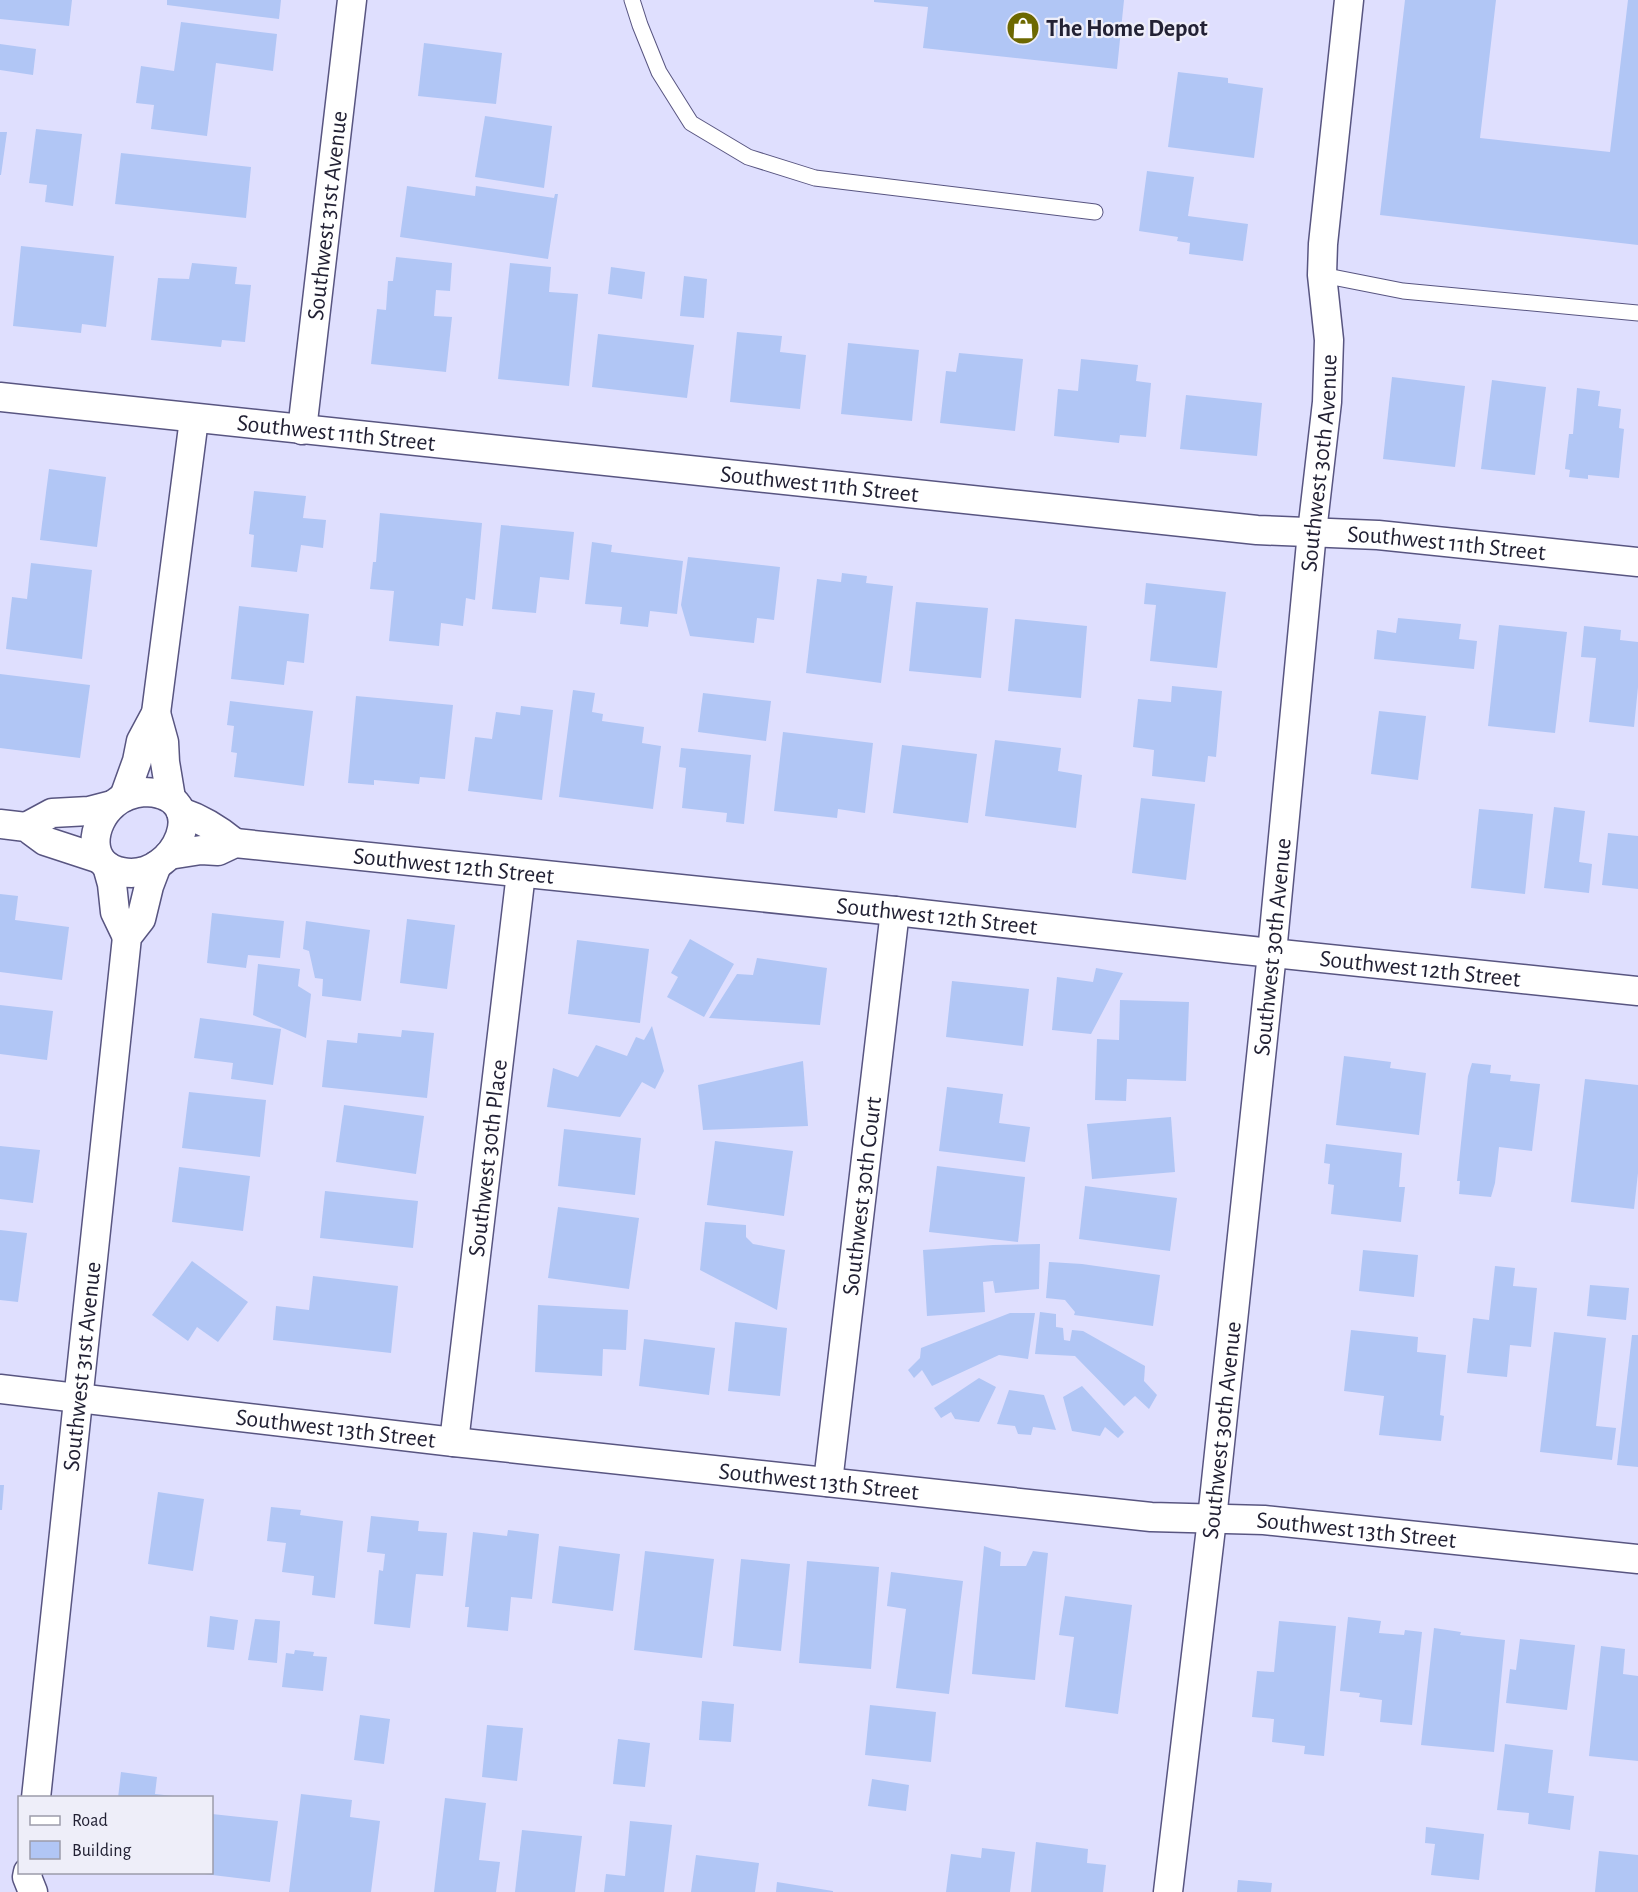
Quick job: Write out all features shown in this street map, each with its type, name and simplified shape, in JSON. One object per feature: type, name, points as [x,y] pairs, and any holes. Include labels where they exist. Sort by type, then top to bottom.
[{"type":"street","name":"Southwest 31st Avenue","points":[[302,430],[352,0]]},
{"type":"street","name":"Southwest 30th Avenue","points":[[1168,1892],[1212,1519],[1327,402],[1329,340],[1322,275],[1325,208],[1349,0]]},
{"type":"street","name":"Southwest 11th Street","points":[[0,397],[1257,530],[1378,535],[1638,562]]},
{"type":"street","points":[[127,937],[115,912],[112,884],[96,847],[97,828],[118,801],[135,768],[141,741],[156,713],[194,419]]},
{"type":"street","points":[[13,825],[45,841],[123,872],[141,872],[163,860],[180,839],[183,819],[176,805],[165,762],[164,742],[156,713]]},
{"type":"street","points":[[13,825],[52,813],[89,811],[144,792],[154,792],[216,828],[235,843]]},
{"type":"street","name":"Southwest 12th Street","points":[[163,860],[201,850],[218,851],[235,843],[895,911],[1638,992]]},
{"type":"street","name":"Southwest 31st Avenue","points":[[36,1796],[127,937],[141,919],[149,886],[163,860]]},
{"type":"street","name":"Southwest 30th Place","points":[[454,1442],[521,873]]},
{"type":"street","name":"Southwest 30th Court","points":[[828,1482],[895,911]]},
{"type":"street","name":"Southwest 13th Street","points":[[0,1389],[454,1442],[1151,1517],[1264,1520],[1638,1559]]},
{"type":"lane","points":[[632,0],[659,72],[691,123],[748,157],[814,178],[1095,212]]},
{"type":"lane","points":[[1322,275],[1403,291],[1638,313]]},
{"type":"building","points":[[0,0],[72,0],[69,26],[0,19]]},
{"type":"building","points":[[167,0],[281,0],[279,19],[167,5]]},
{"type":"building","name":"The Home Depot","points":[[874,0],[1124,0],[1117,69],[923,48],[928,7],[874,2]]},
{"type":"building","points":[[1405,0],[1496,0],[1480,138],[1610,152],[1628,0],[1638,0],[1638,245],[1380,215]]},
{"type":"building","points":[[181,22],[277,34],[273,71],[216,63],[207,136],[151,129],[154,105],[136,103],[141,66],[174,71]]},
{"type":"building","points":[[424,43],[502,53],[496,104],[418,96]]},
{"type":"building","points":[[0,44],[36,49],[33,75],[0,70]]},
{"type":"building","points":[[1178,72],[1228,78],[1228,83],[1263,88],[1254,158],[1168,147]]},
{"type":"building","points":[[485,116],[552,126],[544,188],[475,177]]},
{"type":"building","points":[[36,129],[82,134],[73,206],[45,202],[47,185],[29,183]]},
{"type":"building","points":[[0,132],[7,132],[1,175],[0,175]]},
{"type":"building","points":[[121,153],[251,167],[246,218],[115,204]]},
{"type":"building","points":[[1147,171],[1194,177],[1188,216],[1248,224],[1243,261],[1189,254],[1190,243],[1177,241],[1178,237],[1139,231]]},
{"type":"building","points":[[407,186],[475,196],[476,186],[554,198],[555,194],[558,194],[548,259],[400,237]]},
{"type":"building","points":[[21,246],[114,256],[106,327],[82,324],[81,333],[13,326]]},
{"type":"building","points":[[396,257],[452,263],[450,291],[436,290],[434,316],[452,317],[446,372],[371,364],[377,309],[386,310],[388,281],[393,281]]},
{"type":"building","points":[[192,263],[237,267],[235,284],[251,285],[245,342],[222,340],[221,347],[151,340],[158,278],[189,279]]},
{"type":"building","points":[[510,263],[551,267],[549,292],[578,294],[569,386],[498,379]]},
{"type":"building","points":[[611,267],[645,272],[642,299],[608,294]]},
{"type":"building","points":[[684,276],[707,279],[704,318],[680,316]]},
{"type":"building","points":[[737,332],[782,336],[780,352],[806,355],[800,409],[730,402]]},
{"type":"building","points":[[598,334],[694,345],[687,398],[592,387]]},
{"type":"building","points":[[848,343],[919,350],[912,421],[841,414]]},
{"type":"building","points":[[959,353],[1023,359],[1015,431],[940,423],[946,371],[956,372]]},
{"type":"building","points":[[1081,359],[1138,365],[1136,381],[1151,383],[1146,437],[1120,435],[1119,443],[1054,436],[1058,389],[1078,391]]},
{"type":"building","points":[[1392,377],[1465,386],[1455,467],[1383,459]]},
{"type":"building","points":[[1492,380],[1546,387],[1535,475],[1481,469]]},
{"type":"building","points":[[1577,388],[1600,391],[1598,406],[1621,409],[1619,428],[1624,429],[1619,478],[1588,475],[1588,479],[1569,477],[1570,470],[1565,469],[1569,434],[1573,434]]},
{"type":"building","points":[[1186,395],[1262,403],[1257,456],[1180,449]]},
{"type":"building","points":[[49,469],[106,477],[97,547],[40,540]]},
{"type":"building","points":[[254,491],[306,496],[303,518],[326,520],[323,548],[301,545],[297,572],[251,567],[254,535],[249,534]]},
{"type":"building","points":[[380,513],[482,523],[475,600],[466,598],[463,626],[441,623],[439,646],[389,641],[394,591],[370,589],[373,562],[376,562]]},
{"type":"building","points":[[501,525],[574,532],[569,580],[540,577],[536,613],[492,609]]},
{"type":"building","points":[[592,542],[612,545],[611,552],[683,561],[677,614],[650,611],[648,627],[620,624],[622,607],[585,604]]},
{"type":"building","points":[[688,557],[780,567],[774,620],[757,618],[754,643],[690,636],[681,605]]},
{"type":"building","points":[[31,563],[92,570],[82,659],[6,649],[12,597],[27,599]]},
{"type":"building","points":[[842,573],[867,576],[866,583],[893,586],[881,683],[806,673],[817,579],[841,582]]},
{"type":"building","points":[[1146,583],[1226,592],[1217,668],[1150,661],[1156,605],[1144,604]]},
{"type":"building","points":[[916,602],[988,608],[981,678],[909,671]]},
{"type":"building","points":[[239,606],[309,614],[304,663],[287,661],[284,685],[231,679]]},
{"type":"building","points":[[1398,618],[1461,624],[1459,639],[1477,641],[1474,669],[1374,659],[1377,630],[1396,633]]},
{"type":"building","points":[[1015,619],[1087,626],[1081,698],[1008,691]]},
{"type":"building","points":[[1499,625],[1567,632],[1555,733],[1488,726]]},
{"type":"building","points":[[1584,626],[1621,630],[1620,640],[1638,642],[1638,687],[1634,727],[1589,722],[1596,658],[1581,657]]},
{"type":"building","points":[[0,674],[90,685],[80,758],[0,748]]},
{"type":"building","points":[[1172,686],[1222,691],[1216,757],[1208,756],[1205,782],[1152,776],[1154,750],[1133,747],[1138,699],[1171,702]]},
{"type":"building","points":[[573,690],[595,693],[592,712],[603,714],[602,721],[644,727],[642,743],[661,746],[653,809],[559,797]]},
{"type":"building","points":[[703,693],[771,701],[766,741],[698,732]]},
{"type":"building","points":[[356,696],[453,705],[445,779],[420,777],[419,784],[374,780],[374,785],[348,783]]},
{"type":"building","points":[[230,701],[313,711],[304,786],[234,777],[237,753],[231,752],[234,726],[227,725]]},
{"type":"building","points":[[521,706],[553,710],[542,800],[468,791],[475,737],[492,739],[496,712],[520,715]]},
{"type":"building","points":[[1379,711],[1426,716],[1418,780],[1371,774]]},
{"type":"building","points":[[783,732],[873,743],[865,813],[838,809],[837,818],[774,811]]},
{"type":"building","points":[[995,740],[1061,748],[1058,771],[1082,775],[1076,828],[985,816]]},
{"type":"building","points":[[902,745],[977,754],[968,823],[893,813]]},
{"type":"building","points":[[681,748],[751,755],[744,824],[726,822],[727,813],[682,808],[686,768],[679,767]]},
{"type":"building","points":[[1141,798],[1195,804],[1186,880],[1132,873]]},
{"type":"building","points":[[1554,807],[1585,811],[1579,862],[1592,864],[1589,893],[1544,888]]},
{"type":"building","points":[[1479,809],[1533,814],[1525,894],[1471,888]]},
{"type":"building","points":[[1608,833],[1638,836],[1638,889],[1602,885]]},
{"type":"building","points":[[0,894],[18,896],[15,920],[69,927],[62,980],[0,972]]},
{"type":"building","points":[[212,913],[284,921],[280,958],[248,955],[246,968],[207,963]]},
{"type":"building","points":[[407,919],[455,925],[447,989],[400,983]]},
{"type":"building","points":[[306,921],[370,930],[361,1001],[322,996],[323,979],[315,978],[309,951],[303,949]]},
{"type":"building","points":[[690,939],[734,964],[704,1017],[667,997],[678,977],[671,973]]},
{"type":"building","points":[[577,940],[649,949],[640,1023],[568,1014]]},
{"type":"building","points":[[757,958],[827,968],[820,1025],[709,1018],[737,974],[753,975]]},
{"type":"building","points":[[258,964],[300,969],[298,986],[311,994],[306,1038],[253,1015]]},
{"type":"building","points":[[1096,968],[1123,973],[1091,1034],[1052,1030],[1057,977],[1093,982]]},
{"type":"building","points":[[952,981],[1029,989],[1023,1046],[946,1037]]},
{"type":"building","points":[[1120,1000],[1189,1002],[1186,1081],[1127,1079],[1126,1101],[1095,1100],[1097,1039],[1119,1040]]},
{"type":"building","points":[[0,1005],[53,1011],[47,1060],[0,1054]]},
{"type":"building","points":[[200,1018],[281,1029],[273,1085],[231,1079],[233,1063],[194,1058]]},
{"type":"building","points":[[652,1026],[664,1071],[655,1089],[642,1082],[620,1117],[547,1107],[553,1068],[578,1077],[596,1045],[627,1056],[636,1037],[644,1040]]},
{"type":"building","points":[[402,1030],[434,1033],[427,1098],[322,1087],[327,1040],[357,1043],[358,1033],[401,1037]]},
{"type":"building","points":[[1344,1056],[1391,1062],[1390,1068],[1426,1073],[1419,1135],[1336,1125]]},
{"type":"building","points":[[803,1061],[808,1126],[703,1130],[698,1085]]},
{"type":"building","points":[[1472,1063],[1491,1065],[1490,1073],[1511,1075],[1510,1081],[1540,1084],[1532,1151],[1499,1147],[1491,1197],[1459,1194],[1460,1181],[1457,1181],[1468,1076]]},
{"type":"building","points":[[1585,1079],[1638,1085],[1638,1173],[1634,1209],[1571,1202]]},
{"type":"building","points":[[947,1087],[1003,1094],[999,1123],[1030,1127],[1025,1162],[939,1151]]},
{"type":"building","points":[[189,1092],[266,1100],[260,1157],[182,1148]]},
{"type":"building","points":[[344,1105],[424,1116],[416,1174],[336,1162]]},
{"type":"building","points":[[1171,1117],[1175,1172],[1092,1179],[1087,1124]]},
{"type":"building","points":[[564,1129],[641,1138],[635,1195],[558,1186]]},
{"type":"building","points":[[715,1141],[793,1151],[784,1216],[707,1205]]},
{"type":"building","points":[[1326,1144],[1402,1153],[1399,1187],[1405,1187],[1401,1222],[1331,1214],[1334,1185],[1328,1184],[1330,1164],[1324,1163]]},
{"type":"building","points":[[0,1146],[40,1150],[33,1203],[0,1199]]},
{"type":"building","points":[[937,1166],[1025,1177],[1018,1242],[929,1232]]},
{"type":"building","points":[[179,1167],[250,1176],[243,1231],[172,1222]]},
{"type":"building","points":[[1085,1186],[1177,1198],[1170,1251],[1079,1239]]},
{"type":"building","points":[[325,1191],[418,1201],[413,1248],[320,1238]]},
{"type":"building","points":[[558,1207],[639,1218],[629,1289],[548,1278]]},
{"type":"building","points":[[705,1222],[746,1225],[746,1237],[753,1244],[785,1250],[777,1310],[700,1270]]},
{"type":"building","points":[[0,1230],[27,1233],[18,1302],[0,1300]]},
{"type":"building","points":[[1040,1244],[1039,1289],[995,1293],[993,1281],[983,1282],[985,1312],[927,1316],[923,1250]]},
{"type":"building","points":[[1363,1250],[1418,1255],[1414,1297],[1359,1291]]},
{"type":"building","points":[[192,1261],[248,1302],[218,1342],[197,1327],[188,1341],[152,1315]]},
{"type":"building","points":[[1049,1262],[1082,1264],[1160,1275],[1153,1326],[1074,1315],[1075,1312],[1065,1300],[1046,1298]]},
{"type":"building","points":[[1495,1266],[1515,1268],[1513,1286],[1537,1288],[1531,1347],[1510,1345],[1507,1377],[1467,1373],[1473,1318],[1489,1320]]},
{"type":"building","points":[[313,1276],[398,1286],[391,1353],[273,1340],[276,1306],[309,1310]]},
{"type":"building","points":[[1590,1285],[1629,1288],[1626,1320],[1587,1316]]},
{"type":"building","points":[[538,1305],[628,1310],[626,1350],[603,1349],[602,1376],[535,1372]]},
{"type":"building","points":[[1040,1312],[1056,1314],[1056,1327],[1063,1328],[1064,1340],[1070,1341],[1072,1330],[1083,1331],[1145,1366],[1144,1381],[1157,1395],[1149,1409],[1135,1396],[1124,1406],[1075,1356],[1035,1354]]},
{"type":"building","points":[[1010,1313],[1035,1313],[1028,1359],[999,1355],[932,1386],[922,1370],[914,1378],[908,1370],[920,1358],[921,1348]]},
{"type":"building","points":[[735,1322],[787,1328],[780,1396],[728,1391]]},
{"type":"building","points":[[1351,1330],[1418,1337],[1417,1352],[1446,1355],[1440,1415],[1444,1416],[1441,1441],[1379,1435],[1384,1396],[1344,1391]]},
{"type":"building","points":[[1554,1332],[1606,1338],[1596,1426],[1616,1428],[1612,1460],[1540,1452]]},
{"type":"building","points":[[1632,1335],[1638,1335],[1638,1467],[1617,1465]]},
{"type":"building","points":[[644,1339],[715,1348],[709,1395],[639,1386]]},
{"type":"building","points":[[979,1378],[996,1387],[979,1422],[955,1419],[951,1412],[941,1418],[934,1408]]},
{"type":"building","points":[[1082,1386],[1124,1432],[1118,1438],[1105,1427],[1100,1436],[1072,1431],[1063,1397]]},
{"type":"building","points":[[1009,1390],[1044,1395],[1056,1430],[1033,1427],[1031,1435],[1018,1434],[1015,1426],[997,1424]]},
{"type":"building","points":[[0,1485],[4,1485],[2,1510],[0,1510]]},
{"type":"building","points":[[158,1492],[204,1499],[193,1571],[148,1564]]},
{"type":"building","points":[[271,1507],[301,1510],[300,1515],[343,1521],[335,1598],[312,1595],[314,1576],[282,1572],[286,1543],[267,1541]]},
{"type":"building","points":[[371,1516],[419,1521],[418,1531],[447,1533],[443,1576],[416,1574],[410,1628],[374,1624],[379,1570],[383,1571],[385,1554],[367,1552]]},
{"type":"building","points":[[508,1530],[539,1534],[532,1599],[511,1597],[508,1631],[467,1627],[469,1607],[465,1607],[473,1532],[507,1536]]},
{"type":"building","points":[[559,1546],[620,1554],[613,1611],[552,1603]]},
{"type":"building","points":[[984,1546],[1001,1552],[1000,1566],[1026,1566],[1033,1551],[1048,1553],[1035,1680],[972,1674]]},
{"type":"building","points":[[645,1551],[714,1559],[702,1658],[634,1650]]},
{"type":"building","points":[[741,1559],[790,1564],[781,1651],[733,1646]]},
{"type":"building","points":[[807,1561],[879,1567],[871,1669],[799,1663]]},
{"type":"building","points":[[891,1572],[963,1581],[949,1694],[896,1688],[906,1609],[887,1606]]},
{"type":"building","points":[[1065,1596],[1132,1605],[1118,1714],[1065,1707],[1074,1637],[1059,1635]]},
{"type":"building","points":[[210,1616],[238,1620],[234,1650],[207,1647]]},
{"type":"building","points":[[1348,1617],[1381,1621],[1379,1633],[1404,1635],[1405,1630],[1422,1632],[1412,1725],[1380,1722],[1382,1700],[1359,1697],[1360,1693],[1340,1691]]},
{"type":"building","points":[[255,1619],[280,1621],[277,1663],[248,1660]]},
{"type":"building","points":[[1279,1621],[1336,1626],[1324,1756],[1304,1754],[1305,1746],[1272,1742],[1274,1719],[1252,1717],[1257,1671],[1274,1672]]},
{"type":"building","points":[[1434,1628],[1461,1632],[1460,1635],[1505,1640],[1494,1752],[1421,1745]]},
{"type":"building","points":[[1520,1639],[1575,1645],[1567,1710],[1506,1703],[1510,1669],[1516,1670]]},
{"type":"building","points":[[1601,1646],[1625,1649],[1623,1674],[1638,1676],[1638,1761],[1589,1756]]},
{"type":"building","points":[[295,1650],[314,1652],[313,1656],[327,1657],[323,1691],[282,1687],[286,1653],[294,1654]]},
{"type":"building","points":[[702,1701],[734,1704],[731,1742],[699,1740]]},
{"type":"building","points":[[870,1705],[936,1712],[931,1762],[865,1755]]},
{"type":"building","points":[[360,1715],[390,1719],[384,1764],[354,1760]]},
{"type":"building","points":[[487,1725],[523,1728],[517,1781],[482,1777]]},
{"type":"building","points":[[618,1739],[650,1743],[645,1787],[613,1784]]},
{"type":"building","points":[[1505,1744],[1553,1750],[1548,1793],[1574,1796],[1570,1830],[1528,1824],[1529,1813],[1497,1810]]},
{"type":"building","points":[[121,1772],[157,1777],[155,1794],[173,1796],[118,1796]]},
{"type":"building","points":[[872,1779],[909,1785],[906,1811],[868,1806]]},
{"type":"building","points":[[301,1794],[352,1800],[350,1817],[380,1821],[371,1892],[289,1892]]},
{"type":"building","points":[[445,1798],[486,1803],[479,1860],[500,1862],[496,1892],[434,1892]]},
{"type":"building","points":[[213,1814],[278,1821],[270,1882],[204,1874],[213,1874]]},
{"type":"building","points":[[630,1821],[672,1825],[664,1892],[604,1892],[606,1874],[625,1876]]},
{"type":"building","points":[[1426,1827],[1484,1834],[1479,1880],[1431,1875],[1435,1844],[1425,1843]]},
{"type":"building","points":[[522,1830],[582,1836],[575,1892],[515,1892]]},
{"type":"building","points":[[1036,1842],[1088,1849],[1087,1863],[1106,1865],[1103,1892],[1031,1892]]},
{"type":"building","points":[[982,1848],[1015,1852],[1010,1892],[946,1892],[951,1854],[981,1858]]},
{"type":"building","points":[[1599,1851],[1638,1855],[1638,1892],[1595,1892]]},
{"type":"building","points":[[696,1855],[759,1863],[755,1892],[691,1892]]},
{"type":"building","points":[[1238,1880],[1272,1883],[1271,1892],[1237,1892]]},
{"type":"building","points":[[777,1882],[833,1891],[833,1892],[776,1892]]},
{"type":"place","name":"The Home Depot","points":[[1023,28]]}]
